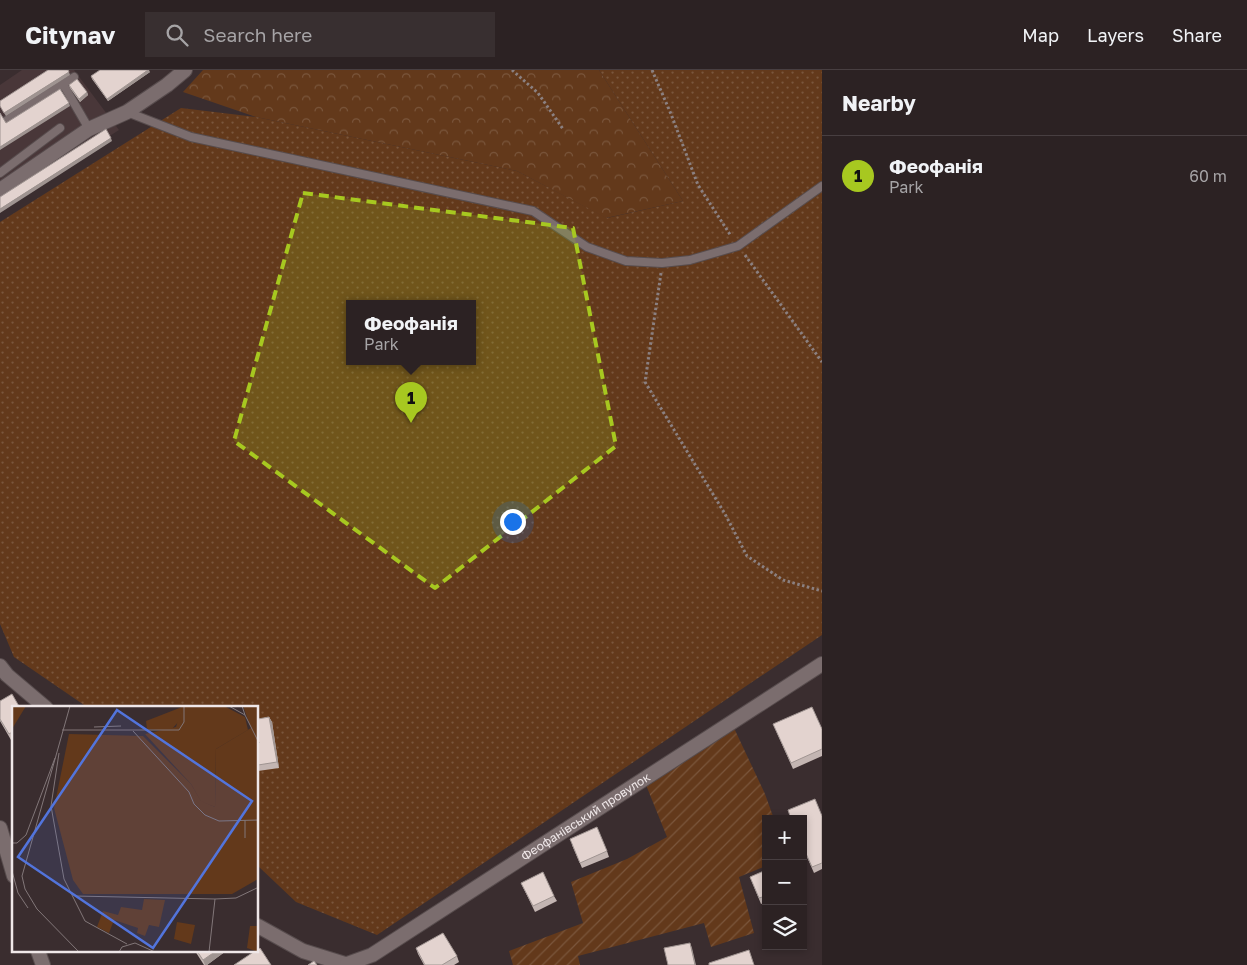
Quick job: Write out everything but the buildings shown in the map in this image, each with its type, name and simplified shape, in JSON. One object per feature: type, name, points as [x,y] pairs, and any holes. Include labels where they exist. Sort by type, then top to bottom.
[{"type":"street","points":[[0,190],[90,129],[127,112],[167,85],[185,70]]},
{"type":"street","name":"Феофанівський провулок","points":[[347,964],[372,955],[822,664]]},
{"type":"street","points":[[0,666],[7,675],[44,706]]},
{"type":"street","points":[[0,828],[12,869]]},
{"type":"street","points":[[259,927],[303,951],[347,964]]},
{"type":"street","points":[[38,952],[43,965]]},
{"type":"lane","points":[[7,120],[74,77]]},
{"type":"lane","points":[[63,84],[90,129]]},
{"type":"lane","points":[[127,112],[191,137],[533,211],[587,246],[626,261],[662,263],[690,260],[738,246],[822,186]]},
{"type":"lane","points":[[0,173],[60,128]]},
{"type":"path","points":[[512,70],[538,94],[563,129]]},
{"type":"path","points":[[652,70],[698,184],[738,246],[822,362]]},
{"type":"path","points":[[662,263],[645,382],[726,514],[746,556],[783,580],[822,591]]},
{"type":"highlighted area","points":[[303,193],[573,228],[616,446],[435,588],[234,441]]},
{"type":"shaded area","points":[[22,70],[74,70],[119,130],[0,206],[0,85]]},
{"type":"green space","points":[[203,70],[599,70],[683,201],[606,218],[517,171],[256,117],[183,92]]},
{"type":"green space","points":[[599,70],[822,70],[822,635],[377,935],[296,902],[259,867],[259,706],[86,706],[14,657],[0,624],[0,222],[181,108],[256,117],[517,171],[607,218],[683,201]]},
{"type":"green space","points":[[734,728],[765,794],[773,815],[762,815],[762,868],[739,877],[754,933],[711,947],[704,923],[578,956],[580,965],[513,965],[509,951],[583,923],[571,882],[627,859],[667,837],[646,785]]},
{"type":"place","name":"Феофанія","points":[[411,423]]}]
